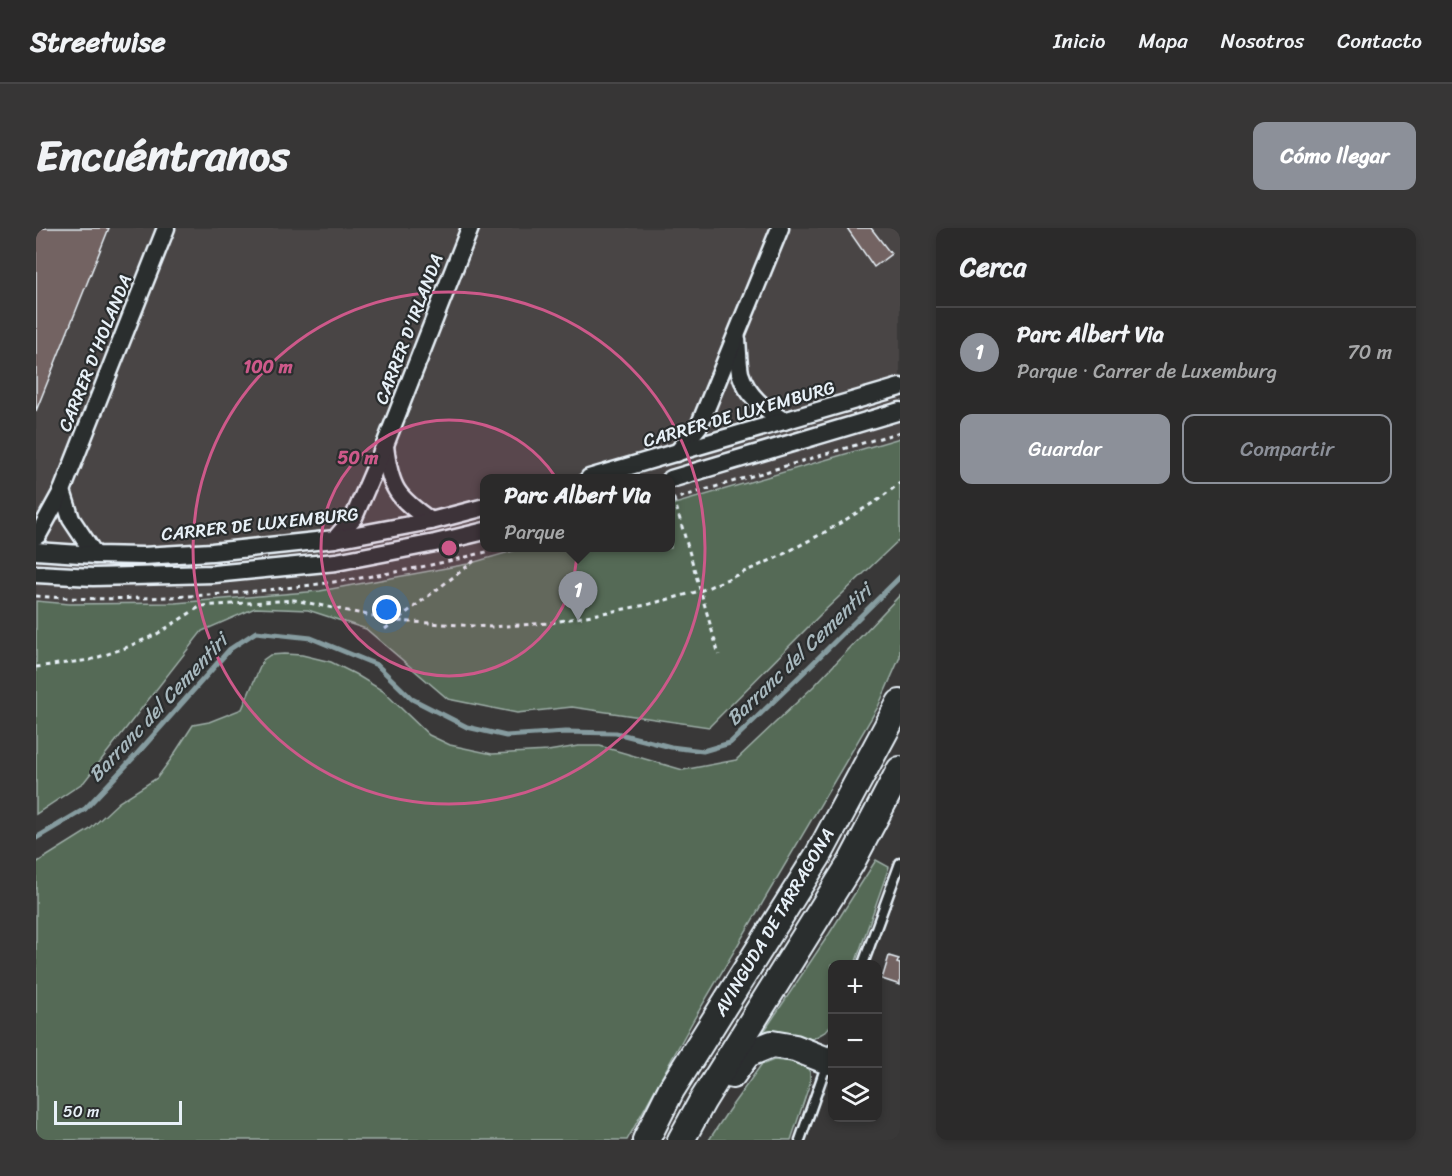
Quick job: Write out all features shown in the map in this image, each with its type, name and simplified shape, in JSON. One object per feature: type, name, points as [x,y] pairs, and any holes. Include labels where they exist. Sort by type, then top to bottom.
[{"type":"main road","name":"AVINGUDA DE TARRAGONA","points":[[646,1140],[671,1090],[819,854],[900,703]]},
{"type":"main road","name":"AVINGUDA DE TARRAGONA","points":[[681,1140],[703,1100],[850,863],[900,770]]},
{"type":"main road","points":[[688,1140],[747,1054],[772,1044],[828,1055]]},
{"type":"street","name":"CARRER D'HOLANDA","points":[[36,536],[62,491],[165,228]]},
{"type":"street","name":"CARRER D'IRLANDA","points":[[335,539],[354,517],[385,445],[470,228]]},
{"type":"street","points":[[677,453],[699,426],[780,228]]},
{"type":"street","points":[[737,335],[740,372],[749,393],[766,409],[784,421]]},
{"type":"street","name":"CARRER DE LUXEMBURG","points":[[603,474],[900,387]]},
{"type":"street","points":[[675,478],[900,411]]},
{"type":"street","points":[[385,445],[388,468],[396,490],[410,506],[430,521]]},
{"type":"street","points":[[62,491],[71,519],[95,555]]},
{"type":"street","name":"CARRER DE LUXEMBURG","points":[[36,551],[143,556],[212,552],[335,539],[430,521],[480,508]]},
{"type":"street","points":[[36,574],[93,577],[214,574],[336,562],[480,532]]},
{"type":"lane","points":[[864,960],[900,863]]},
{"type":"lane","points":[[800,1140],[828,1061]]},
{"type":"path","points":[[675,498],[900,432]]},
{"type":"path","points":[[36,667],[90,660],[126,648],[157,634],[201,606],[294,600],[397,621],[491,627],[549,623],[646,605],[700,591],[776,558],[878,500],[900,483]]},
{"type":"path","points":[[675,509],[719,655]]},
{"type":"path","points":[[385,629],[473,562],[465,536]]},
{"type":"shaded area","points":[[36,228],[900,228],[900,438],[675,504],[675,474],[480,474],[480,552],[509,552],[468,564],[320,591],[175,603],[69,604],[36,601]]},
{"type":"green space","points":[[900,438],[900,539],[822,613],[709,727],[572,707],[517,713],[448,699],[366,629],[308,610],[255,608],[202,631],[84,782],[36,814],[36,601],[69,604],[175,603],[320,591],[468,564],[509,552],[675,552],[675,504]]},
{"type":"green space","points":[[900,595],[900,657],[878,707],[694,1019],[627,1140],[36,1140],[36,863],[89,830],[119,802],[157,778],[193,725],[209,722],[242,709],[263,660],[270,655],[302,655],[331,662],[355,674],[383,691],[429,735],[450,745],[492,754],[600,746],[683,770],[736,760],[815,685]]},
{"type":"green space","points":[[876,860],[889,867],[856,960],[828,960],[828,1029],[809,1041],[761,1036]]},
{"type":"green space","points":[[774,1060],[804,1063],[810,1072],[810,1083],[791,1140],[709,1140],[761,1065]]},
{"type":"building","points":[[36,228],[109,228],[36,411]]},
{"type":"building","points":[[847,228],[871,228],[891,254],[874,267]]},
{"type":"building","points":[[889,956],[899,959],[897,963],[900,964],[900,985],[882,979]]},
{"type":"waterway","name":"Barranc del Cementiri","points":[[36,838],[85,809],[230,649],[256,632],[311,638],[377,665],[412,699],[467,727],[506,736],[565,732],[616,733],[671,747],[703,751],[730,743],[900,577]]},
{"type":"place","name":"Parc Albert Via","points":[[578,621]]}]
